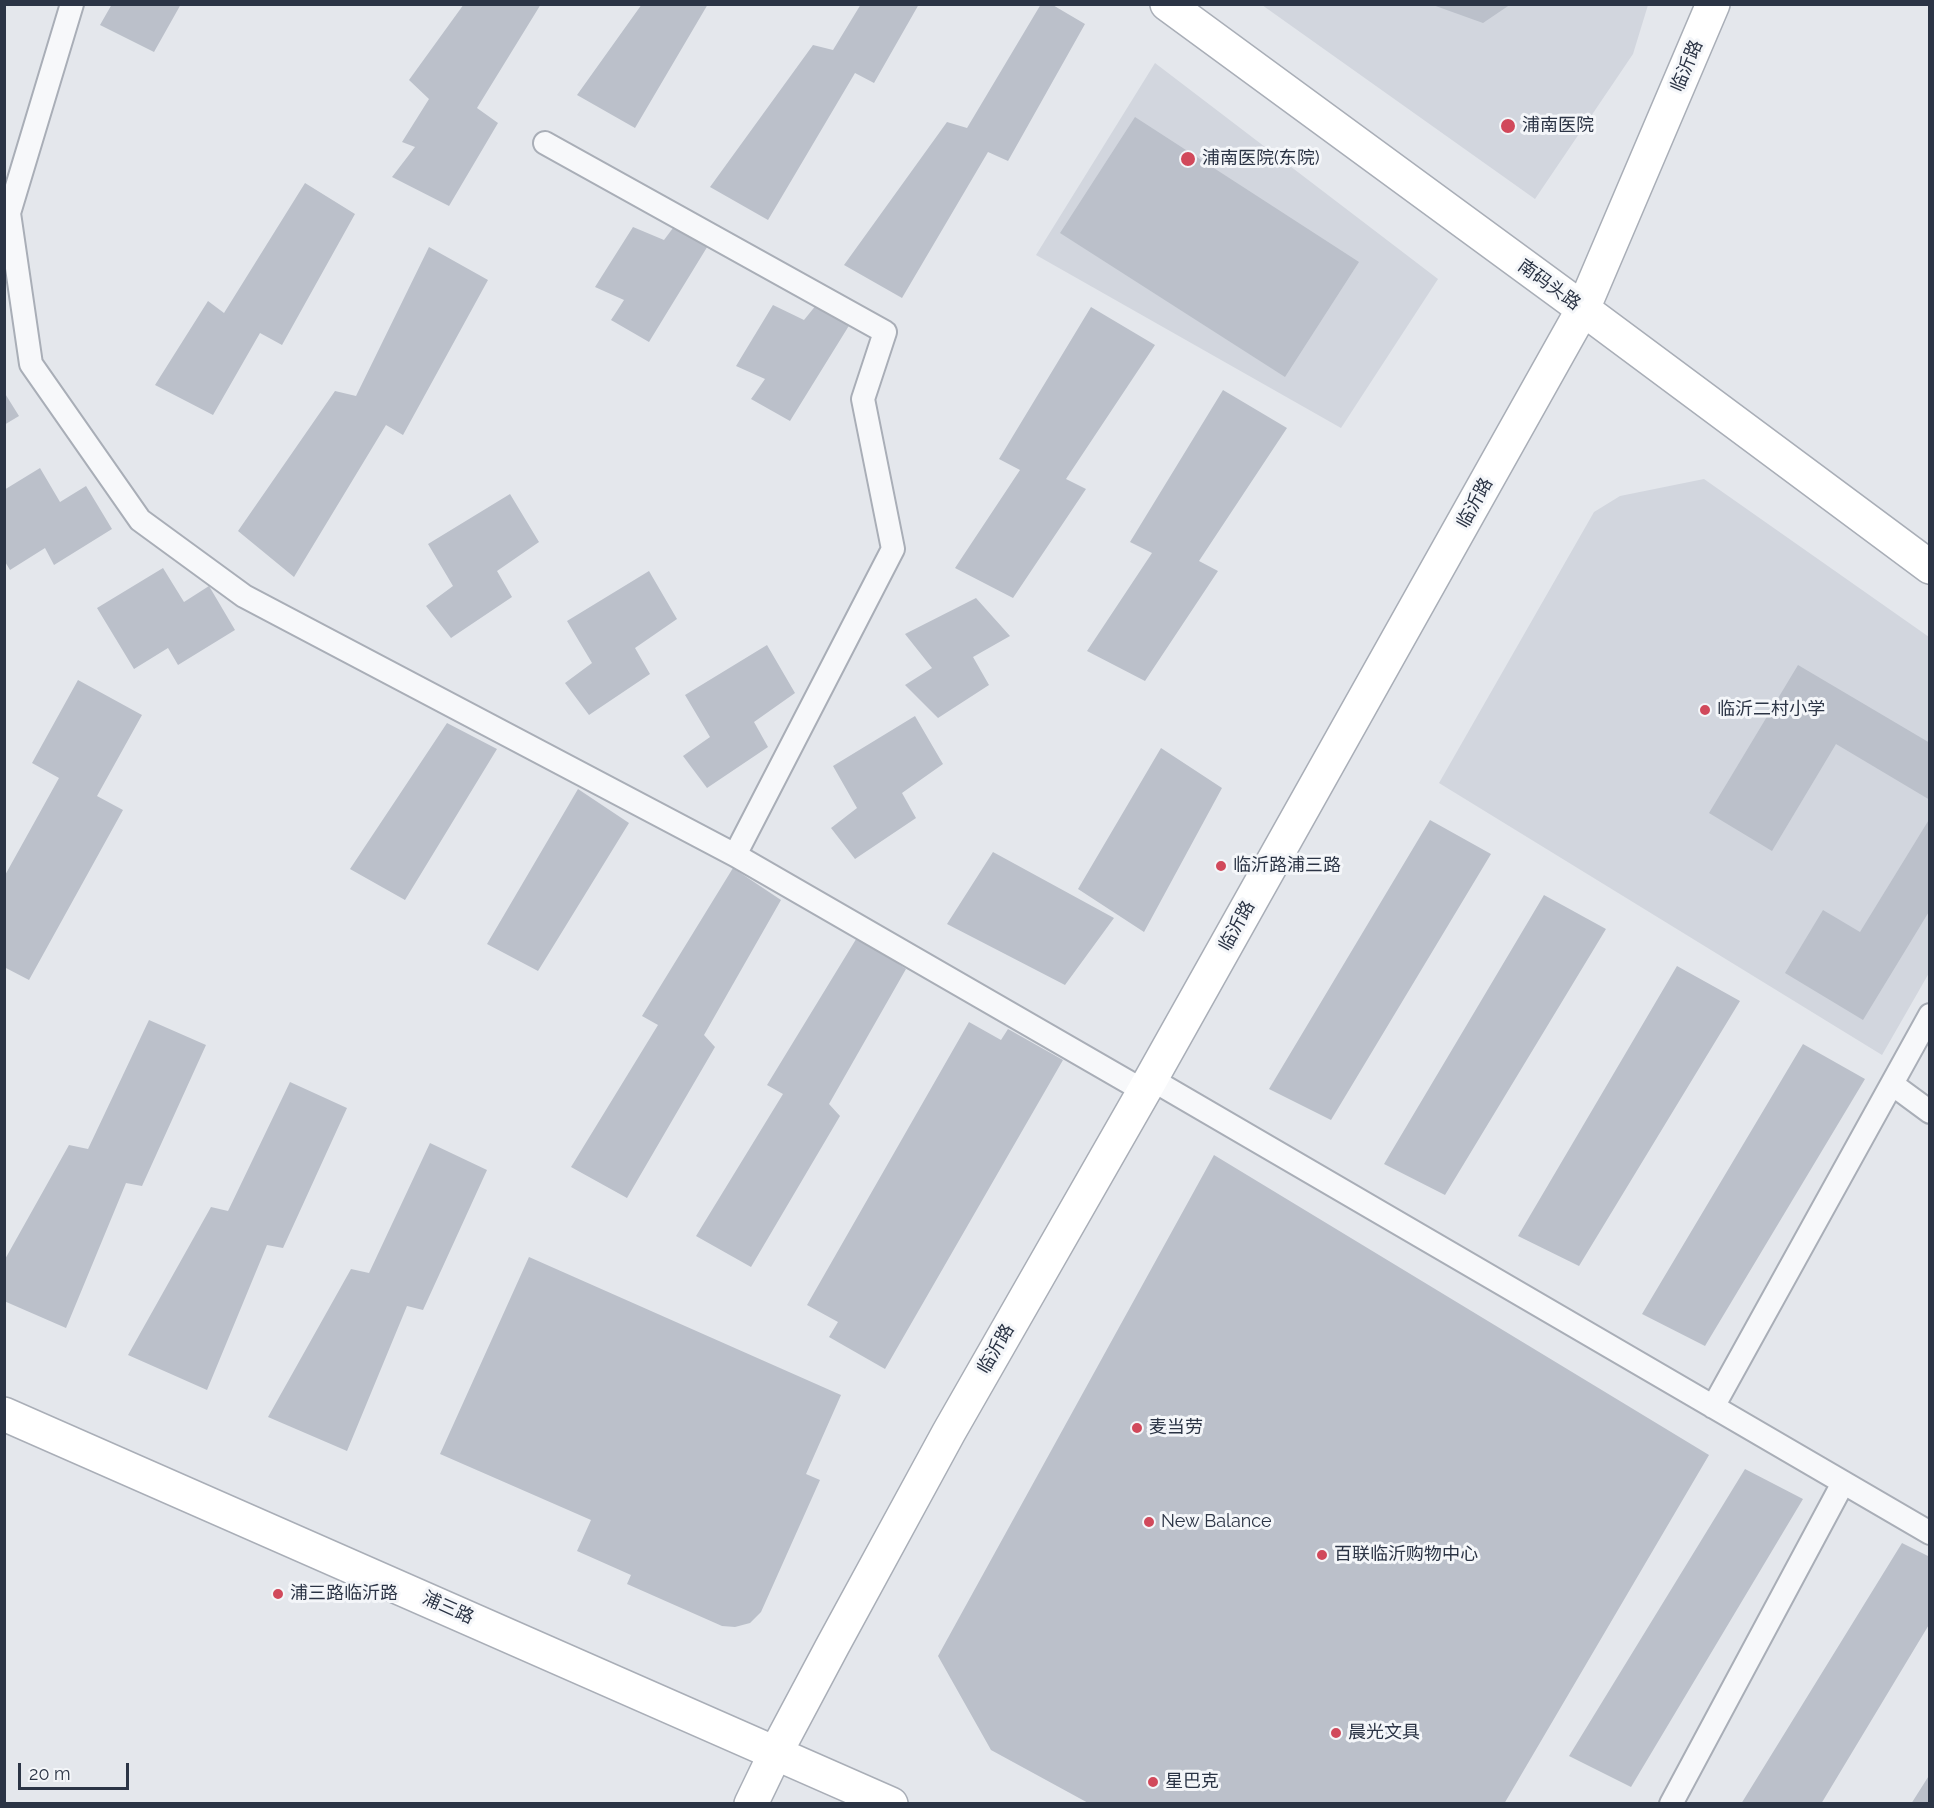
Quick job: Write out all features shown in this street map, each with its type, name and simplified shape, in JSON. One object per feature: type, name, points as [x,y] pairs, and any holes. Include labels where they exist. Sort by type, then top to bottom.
[{"type":"street","name":"南码头路","points":[[1167,4],[1583,309],[1929,567]]},
{"type":"street","name":"临沂路","points":[[751,1803],[776,1752],[949,1432],[1147,1085],[1583,309],[1713,4]]},
{"type":"street","name":"浦三路","points":[[4,1414],[891,1803]]},
{"type":"lane","points":[[72,4],[9,213],[31,364],[140,520],[244,596],[735,855],[1147,1085],[1713,1407],[1929,1533]]},
{"type":"lane","points":[[545,143],[885,332],[863,399],[893,549],[735,855]]},
{"type":"lane","points":[[1713,1407],[1929,1015]]},
{"type":"lane","points":[[1892,1083],[1929,1112]]},
{"type":"lane","points":[[1671,1803],[1844,1483]]},
{"type":"shaded area","name":"浦南医院","points":[[1262,5],[1648,5],[1633,54],[1535,199]]},
{"type":"shaded area","name":"浦南医院(东院)","points":[[1155,63],[1438,279],[1341,428],[1036,255]]},
{"type":"shaded area","name":"临沂二村小学","points":[[1704,479],[1929,637],[1929,973],[1882,1055],[1439,783],[1594,512],[1620,496]]},
{"type":"building","points":[[112,4],[181,4],[154,52],[100,25]]},
{"type":"building","points":[[464,4],[541,4],[477,108],[498,123],[449,206],[392,177],[415,147],[402,142],[429,99],[409,80]]},
{"type":"building","points":[[642,4],[708,4],[635,128],[577,95]]},
{"type":"building","points":[[861,4],[919,4],[874,83],[855,73],[768,220],[710,187],[813,45],[833,50]]},
{"type":"building","points":[[1041,4],[1051,4],[1085,24],[1008,161],[988,152],[902,298],[844,265],[947,122],[967,128]]},
{"type":"building","points":[[1430,4],[1511,4],[1483,23]]},
{"type":"building","points":[[1135,117],[1359,262],[1285,377],[1060,233]]},
{"type":"building","points":[[305,183],[355,214],[282,345],[260,333],[213,415],[155,385],[208,301],[224,313]]},
{"type":"building","points":[[676,224],[709,244],[649,342],[611,320],[624,300],[595,287],[633,227],[664,240]]},
{"type":"building","points":[[429,247],[488,280],[403,435],[386,425],[294,577],[238,531],[335,391],[356,396]]},
{"type":"building","points":[[817,304],[850,324],[790,421],[751,399],[765,379],[736,366],[773,305],[804,320]]},
{"type":"building","points":[[1091,307],[1155,345],[1066,479],[1086,489],[1013,598],[955,568],[1020,470],[999,459]]},
{"type":"building","points":[[1223,390],[1287,428],[1199,561],[1218,571],[1145,681],[1087,651],[1152,553],[1130,542]]},
{"type":"building","points":[[4,392],[19,416],[4,425]]},
{"type":"building","points":[[40,468],[60,502],[86,486],[112,529],[54,565],[45,548],[10,570],[4,560],[4,490]]},
{"type":"building","points":[[510,494],[539,542],[497,571],[512,597],[451,638],[426,606],[453,586],[428,544]]},
{"type":"building","points":[[163,568],[184,602],[209,586],[235,630],[178,665],[168,648],[134,669],[97,608]]},
{"type":"building","points":[[649,571],[677,619],[635,648],[650,674],[589,715],[565,683],[592,663],[567,621]]},
{"type":"building","points":[[976,598],[1010,636],[973,657],[989,685],[938,718],[905,685],[932,668],[905,634]]},
{"type":"building","points":[[767,645],[795,693],[754,722],[768,747],[707,788],[683,756],[710,737],[685,695]]},
{"type":"building","points":[[1798,665],[1930,743],[1930,800],[1836,744],[1772,851],[1709,813]]},
{"type":"building","points":[[78,680],[142,715],[97,796],[123,810],[29,980],[4,967],[4,877],[59,778],[32,763]]},
{"type":"building","points":[[915,716],[943,764],[902,793],[916,818],[855,859],[831,828],[857,808],[833,766]]},
{"type":"building","points":[[447,723],[497,749],[405,900],[350,869]]},
{"type":"building","points":[[1161,748],[1222,788],[1144,932],[1078,889]]},
{"type":"building","points":[[578,789],[629,823],[538,971],[487,944]]},
{"type":"building","points":[[1930,818],[1930,910],[1863,1020],[1785,973],[1823,910],[1860,932]]},
{"type":"building","points":[[1430,820],[1491,854],[1331,1120],[1269,1089]]},
{"type":"building","points":[[993,852],[1114,918],[1065,985],[947,924]]},
{"type":"building","points":[[733,868],[781,900],[704,1035],[715,1047],[627,1198],[571,1167],[658,1025],[642,1016]]},
{"type":"building","points":[[1544,895],[1606,929],[1445,1195],[1384,1164]]},
{"type":"building","points":[[858,936],[906,969],[829,1104],[840,1116],[751,1267],[696,1236],[783,1094],[767,1085]]},
{"type":"building","points":[[1677,966],[1740,1001],[1579,1266],[1518,1236]]},
{"type":"building","points":[[149,1020],[206,1045],[142,1186],[126,1183],[66,1328],[4,1301],[4,1261],[69,1145],[88,1149]]},
{"type":"building","points":[[969,1022],[1001,1040],[1008,1029],[1063,1060],[885,1369],[829,1337],[838,1322],[807,1305]]},
{"type":"building","points":[[1803,1044],[1865,1079],[1705,1346],[1642,1314]]},
{"type":"building","points":[[290,1082],[347,1108],[283,1248],[267,1245],[207,1390],[128,1355],[211,1207],[228,1211]]},
{"type":"building","points":[[430,1143],[487,1170],[423,1310],[407,1306],[347,1451],[268,1417],[351,1269],[369,1273]]},
{"type":"building","name":"百联临沂购物中心","points":[[1214,1155],[1709,1455],[1504,1804],[1090,1804],[991,1750],[938,1656]]},
{"type":"building","points":[[529,1257],[841,1395],[806,1474],[820,1480],[761,1612],[750,1623],[735,1627],[722,1626],[627,1584],[631,1575],[577,1551],[591,1520],[440,1454]]},
{"type":"building","points":[[1745,1469],[1803,1499],[1631,1787],[1569,1756]]},
{"type":"building","points":[[1902,1543],[1930,1557],[1930,1623],[1821,1804],[1741,1804]]},
{"type":"building","points":[[1930,1774],[1930,1804],[1911,1804]]},
{"type":"place","name":"浦南医院","points":[[1508,126]]},
{"type":"place","name":"浦南医院(东院)","points":[[1188,159]]},
{"type":"place","name":"临沂二村小学","points":[[1705,710]]},
{"type":"place","name":"临沂路浦三路","points":[[1221,866]]},
{"type":"place","name":"麦当劳","points":[[1137,1428]]},
{"type":"place","name":"New Balance","points":[[1149,1522]]},
{"type":"place","name":"百联临沂购物中心","points":[[1322,1555]]},
{"type":"place","name":"浦三路临沂路","points":[[278,1594]]},
{"type":"place","name":"晨光文具","points":[[1336,1733]]},
{"type":"place","name":"星巴克","points":[[1153,1782]]}]
